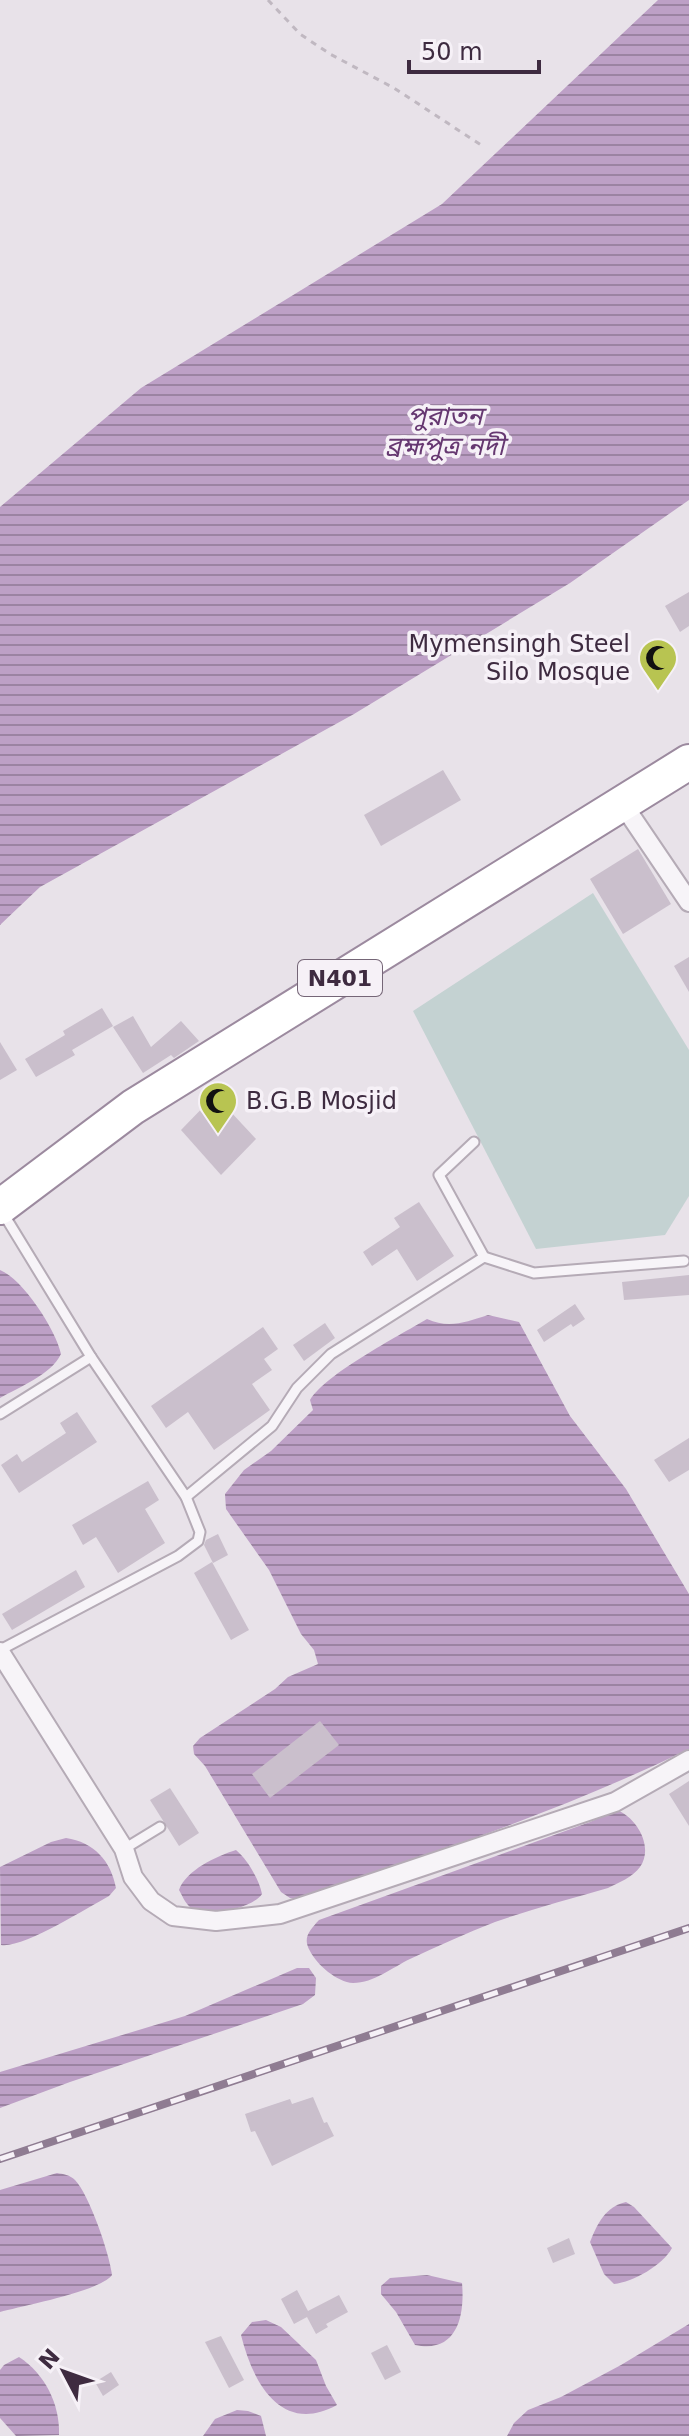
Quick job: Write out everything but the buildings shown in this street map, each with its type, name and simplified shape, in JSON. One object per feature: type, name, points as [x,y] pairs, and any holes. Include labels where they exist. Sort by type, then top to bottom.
[{"type":"highway","name":"N401","points":[[0,1208],[133,1107],[689,762]]},
{"type":"street","points":[[622,803],[689,902]]},
{"type":"street","points":[[0,1651],[124,1849],[133,1877],[151,1901],[173,1916],[216,1921],[280,1914],[615,1802],[689,1760]]},
{"type":"lane","points":[[474,1142],[439,1175],[484,1257],[534,1273],[684,1261]]},
{"type":"lane","points":[[0,1208],[91,1357],[186,1497],[200,1532],[198,1541],[178,1556],[0,1651]]},
{"type":"lane","points":[[186,1497],[272,1426],[297,1388],[331,1354],[484,1257]]},
{"type":"lane","points":[[0,1414],[91,1357]]},
{"type":"lane","points":[[124,1849],[160,1827]]},
{"type":"path","points":[[268,0],[300,34],[394,88],[481,145]]},
{"type":"shaded area","points":[[593,893],[689,1050],[689,1196],[665,1235],[536,1249],[413,1011]]},
{"type":"water","name":"পুরাতন ব্রহ্মপুত্র নদী","points":[[658,0],[689,0],[689,500],[570,583],[354,714],[40,887],[0,925],[0,507],[141,388],[442,204]]},
{"type":"water","points":[[0,1270],[19,1284],[37,1306],[53,1332],[61,1354],[42,1374],[0,1398]]},
{"type":"water","points":[[488,1315],[519,1322],[570,1416],[626,1489],[689,1594],[689,1749],[594,1792],[497,1830],[301,1900],[290,1898],[281,1892],[205,1766],[194,1754],[193,1746],[200,1738],[275,1689],[288,1677],[318,1664],[314,1650],[301,1634],[269,1570],[226,1509],[225,1494],[244,1470],[271,1451],[313,1410],[310,1400],[331,1378],[347,1367],[427,1319],[450,1324]]},
{"type":"water","points":[[617,1810],[637,1826],[645,1851],[637,1871],[608,1888],[495,1922],[410,1959],[376,1978],[361,1982],[347,1982],[328,1972],[317,1962],[308,1946],[308,1934],[319,1920]]},
{"type":"water","points":[[66,1838],[85,1844],[100,1854],[110,1869],[116,1888],[109,1896],[55,1926],[24,1941],[1,1945],[0,1867]]},
{"type":"water","points":[[236,1850],[252,1870],[262,1894],[248,1904],[228,1911],[206,1912],[190,1907],[179,1890],[188,1876],[203,1865]]},
{"type":"water","points":[[297,1968],[309,1968],[316,1978],[315,1995],[303,2004],[0,2108],[0,2072],[185,2016]]},
{"type":"water","points":[[57,2173],[73,2178],[81,2187],[103,2240],[112,2275],[78,2292],[0,2312],[0,2190]]},
{"type":"water","points":[[626,2202],[672,2248],[662,2261],[647,2272],[614,2284],[604,2274],[590,2242],[599,2222],[608,2212]]},
{"type":"water","points":[[427,2275],[462,2283],[463,2296],[455,2330],[440,2344],[429,2346],[415,2345],[396,2312],[381,2294],[381,2286],[390,2278]]},
{"type":"water","points":[[266,2320],[281,2327],[316,2360],[337,2405],[317,2413],[300,2413],[284,2408],[261,2385],[241,2335],[252,2322]]},
{"type":"water","points":[[689,2324],[689,2436],[507,2436],[514,2423],[528,2410],[561,2397],[621,2365]]},
{"type":"water","points":[[19,2357],[36,2372],[49,2391],[57,2412],[59,2435],[16,2436],[0,2418],[0,2370]]},
{"type":"water","points":[[237,2410],[261,2416],[266,2436],[203,2436],[215,2419]]},
{"type":"railway","points":[[0,2159],[689,1928]]},
{"type":"place","name":"Mymensingh Steel Silo Mosque","points":[[658,692]]},
{"type":"place","name":"B.G.B Mosjid","points":[[218,1135]]}]
